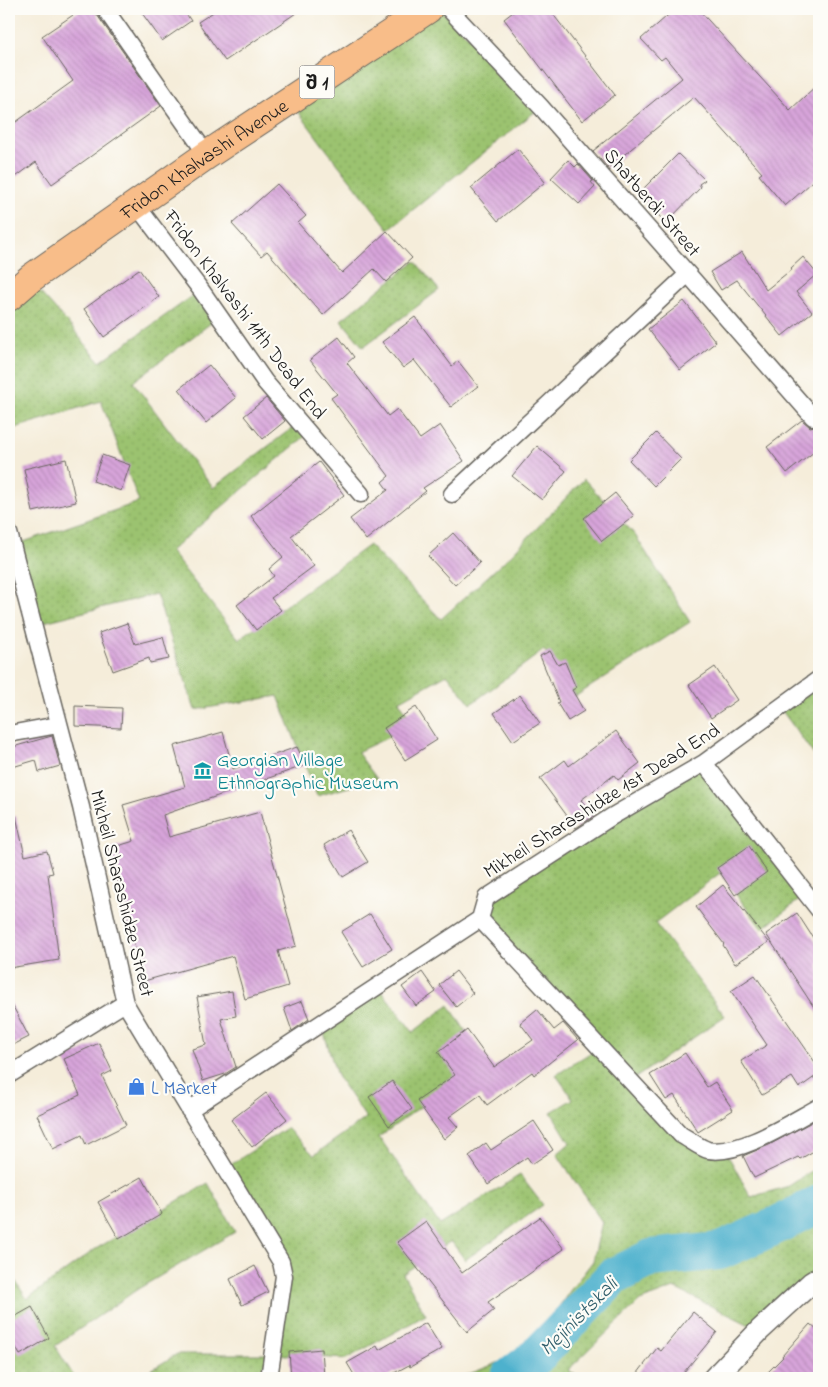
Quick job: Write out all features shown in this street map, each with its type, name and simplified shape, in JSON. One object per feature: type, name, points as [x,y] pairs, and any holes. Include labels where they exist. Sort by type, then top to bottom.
[{"type":"highway","name":"Fridon Khalvashi Avenue","points":[[9,297],[32,278],[207,155],[428,9]]},
{"type":"street","points":[[104,9],[207,155]]},
{"type":"street","name":"Shatberdi Street","points":[[449,9],[541,107],[688,274],[452,494]]},
{"type":"street","name":"Fridon Khalvashi 11th Dead End","points":[[137,206],[201,290],[265,382],[361,494]]},
{"type":"street","points":[[688,274],[813,417]]},
{"type":"street","name":"Mikheil Sharashidze Street","points":[[9,533],[81,807],[125,1003],[281,1262],[284,1276],[269,1378]]},
{"type":"street","name":"Mikheil Sharashidze 1st Dead End","points":[[480,919],[486,898],[611,817],[704,763],[819,679]]},
{"type":"street","points":[[9,734],[58,725]]},
{"type":"street","points":[[704,763],[819,910]]},
{"type":"street","points":[[189,1110],[480,919],[682,1135],[707,1150],[725,1150],[754,1142],[819,1107]]},
{"type":"street","points":[[9,1075],[125,1003]]},
{"type":"street","points":[[714,1378],[760,1330],[811,1283],[819,1278]]},
{"type":"green space","points":[[441,10],[541,107],[389,229],[294,106]]},
{"type":"green space","points":[[415,261],[439,290],[363,347],[341,320]]},
{"type":"green space","points":[[37,289],[100,362],[201,290],[219,317],[133,382],[213,488],[300,422],[309,433],[170,551],[239,639],[369,545],[441,619],[511,555],[584,479],[635,535],[690,622],[576,696],[544,650],[471,704],[447,674],[399,701],[414,725],[357,752],[377,779],[317,796],[278,696],[195,710],[156,594],[32,625],[12,546],[139,502],[101,401],[9,430],[9,314]]},
{"type":"green space","points":[[819,679],[819,762],[780,708]]},
{"type":"green space","points":[[704,763],[807,894],[762,929],[720,873],[655,923],[725,1016],[631,1081],[681,1135],[725,1150],[751,1197],[789,1186],[819,1166],[819,1278],[760,1330],[674,1288],[640,1301],[568,1370],[580,1378],[459,1378],[510,1358],[538,1336],[593,1261],[602,1222],[557,1154],[570,1143],[551,1112],[573,1099],[556,1075],[599,1047],[480,919],[486,898]]},
{"type":"green space","points":[[378,986],[413,1032],[449,1005],[483,1058],[452,1084],[379,1137],[440,1225],[520,1175],[543,1205],[465,1260],[451,1241],[403,1274],[426,1315],[346,1359],[273,1354],[269,1378],[138,1378],[177,1354],[272,1354],[284,1276],[224,1169],[287,1128],[314,1155],[366,1118],[337,1076],[321,1023]]},
{"type":"green space","points":[[208,1183],[235,1232],[138,1289],[55,1346],[75,1378],[9,1378],[9,1279],[13,1277],[27,1299],[94,1250]]},
{"type":"building","points":[[82,9],[95,9],[97,15],[161,106],[52,184],[36,162],[9,182],[9,127],[73,81],[42,36]]},
{"type":"building","points":[[139,9],[183,9],[191,21],[162,41]]},
{"type":"building","points":[[218,9],[302,9],[225,61],[198,22]]},
{"type":"building","points":[[517,9],[549,9],[615,95],[582,121],[504,19]]},
{"type":"building","points":[[675,9],[698,9],[790,110],[819,83],[819,176],[785,206],[759,175],[762,173],[694,97],[608,168],[593,151],[682,78],[665,57],[661,60],[641,39]]},
{"type":"building","points":[[518,149],[545,182],[498,221],[471,188]]},
{"type":"building","points":[[678,154],[705,180],[699,184],[701,187],[666,223],[638,194]]},
{"type":"building","points":[[568,160],[575,167],[578,164],[593,181],[591,182],[595,187],[579,204],[551,178]]},
{"type":"building","points":[[277,184],[306,216],[298,223],[342,273],[387,231],[412,258],[386,282],[374,269],[323,315],[267,251],[261,256],[232,224]]},
{"type":"building","points":[[742,252],[766,290],[792,269],[803,257],[817,274],[796,292],[812,312],[782,336],[737,280],[721,290],[710,272]]},
{"type":"building","points":[[139,269],[159,297],[104,337],[84,309]]},
{"type":"building","points":[[684,301],[716,342],[680,370],[648,329]]},
{"type":"building","points":[[415,317],[452,366],[458,361],[478,386],[451,407],[414,360],[403,368],[382,342]]},
{"type":"building","points":[[339,337],[354,357],[347,363],[388,416],[397,409],[420,439],[440,425],[464,461],[423,488],[426,491],[366,540],[350,519],[388,490],[382,482],[389,476],[331,398],[337,394],[310,360]]},
{"type":"building","points":[[209,365],[236,398],[206,423],[179,389]]},
{"type":"building","points":[[266,398],[285,421],[263,439],[244,416]]},
{"type":"building","points":[[802,420],[810,427],[819,425],[819,448],[787,473],[767,447]]},
{"type":"building","points":[[656,433],[681,459],[654,486],[629,460]]},
{"type":"building","points":[[537,446],[566,471],[542,500],[512,476]]},
{"type":"building","points":[[102,455],[130,465],[121,491],[93,481]]},
{"type":"building","points":[[66,459],[76,502],[33,512],[24,469]]},
{"type":"building","points":[[319,462],[344,495],[291,536],[314,566],[271,598],[281,610],[256,630],[237,605],[274,576],[269,569],[283,557],[251,516]]},
{"type":"building","points":[[615,493],[634,516],[602,541],[584,518]]},
{"type":"building","points":[[453,533],[480,563],[455,585],[428,556]]},
{"type":"building","points":[[127,623],[135,644],[163,637],[169,659],[150,663],[149,658],[113,671],[99,633]]},
{"type":"building","points":[[550,651],[558,665],[565,662],[576,688],[572,690],[584,711],[568,721],[557,703],[559,702],[540,656]]},
{"type":"building","points":[[715,667],[737,700],[711,718],[689,685]]},
{"type":"building","points":[[520,695],[540,723],[513,741],[494,713]]},
{"type":"building","points":[[75,706],[122,708],[121,728],[75,726]]},
{"type":"building","points":[[416,707],[437,740],[405,760],[384,728]]},
{"type":"building","points":[[616,731],[640,763],[618,780],[614,775],[581,800],[594,816],[576,828],[540,779],[565,760],[569,766]]},
{"type":"building","points":[[223,732],[233,769],[297,747],[306,765],[163,815],[169,837],[260,812],[296,946],[278,951],[288,986],[245,999],[233,956],[144,981],[108,849],[134,841],[123,805],[185,787],[174,746]]},
{"type":"building","points":[[52,736],[60,766],[39,772],[36,760],[9,768],[9,748]]},
{"type":"building","points":[[16,816],[25,856],[47,851],[53,873],[48,874],[59,960],[9,968],[9,817]]},
{"type":"building","points":[[348,830],[368,862],[343,877],[324,845]]},
{"type":"building","points":[[749,846],[767,872],[735,895],[717,868]]},
{"type":"building","points":[[723,885],[769,942],[735,964],[724,944],[696,907]]},
{"type":"building","points":[[797,913],[819,947],[819,1015],[766,934]]},
{"type":"building","points":[[370,914],[392,949],[363,967],[341,932]]},
{"type":"building","points":[[456,971],[473,993],[456,1007],[439,985]]},
{"type":"building","points":[[422,972],[436,992],[416,1006],[402,987]]},
{"type":"building","points":[[755,975],[819,1068],[819,1074],[799,1088],[792,1077],[762,1095],[741,1061],[767,1045],[731,991]]},
{"type":"building","points":[[232,991],[236,1016],[221,1019],[236,1067],[225,1074],[203,1081],[192,1049],[206,1045],[197,997]]},
{"type":"building","points":[[9,999],[29,1037],[9,1047]]},
{"type":"building","points":[[302,1001],[309,1019],[292,1031],[284,1008]]},
{"type":"building","points":[[537,1009],[554,1030],[563,1023],[578,1040],[534,1075],[532,1072],[487,1105],[480,1095],[449,1117],[458,1127],[444,1139],[417,1101],[455,1075],[438,1052],[467,1030],[494,1067],[533,1040],[520,1023]]},
{"type":"building","points":[[99,1043],[112,1071],[102,1076],[126,1125],[86,1145],[82,1135],[53,1149],[37,1115],[80,1095],[64,1059]]},
{"type":"building","points":[[685,1053],[707,1087],[715,1082],[733,1110],[698,1132],[674,1095],[666,1100],[650,1075]]},
{"type":"building","points":[[392,1081],[412,1109],[389,1126],[369,1097]]},
{"type":"building","points":[[266,1093],[287,1119],[252,1147],[231,1120]]},
{"type":"building","points":[[819,1118],[819,1148],[800,1159],[798,1157],[754,1178],[743,1156],[769,1145]]},
{"type":"building","points":[[534,1121],[553,1150],[532,1164],[527,1157],[488,1184],[469,1156],[486,1143],[491,1150]]},
{"type":"building","points":[[142,1177],[162,1214],[119,1239],[98,1202]]},
{"type":"building","points":[[540,1217],[564,1249],[488,1302],[494,1310],[467,1332],[397,1242],[426,1221],[462,1273]]},
{"type":"building","points":[[255,1266],[268,1292],[242,1305],[230,1279]]},
{"type":"building","points":[[32,1307],[49,1338],[20,1355],[9,1335],[9,1320]]},
{"type":"building","points":[[693,1312],[717,1332],[679,1378],[634,1378],[657,1348],[661,1351]]},
{"type":"building","points":[[426,1323],[442,1349],[410,1367],[409,1365],[385,1378],[356,1378],[347,1363],[377,1346],[379,1350]]},
{"type":"building","points":[[810,1324],[819,1332],[819,1378],[762,1378],[783,1357]]},
{"type":"building","points":[[322,1349],[324,1377],[291,1378],[289,1352]]},
{"type":"waterway","name":"Mejinistskali","points":[[509,1378],[537,1356],[613,1277],[651,1258],[720,1251],[819,1204]]},
{"type":"place","name":"Georgian Village Ethnographic Museum","points":[[203,771]]},
{"type":"place","name":"L Market","points":[[137,1087]]}]
